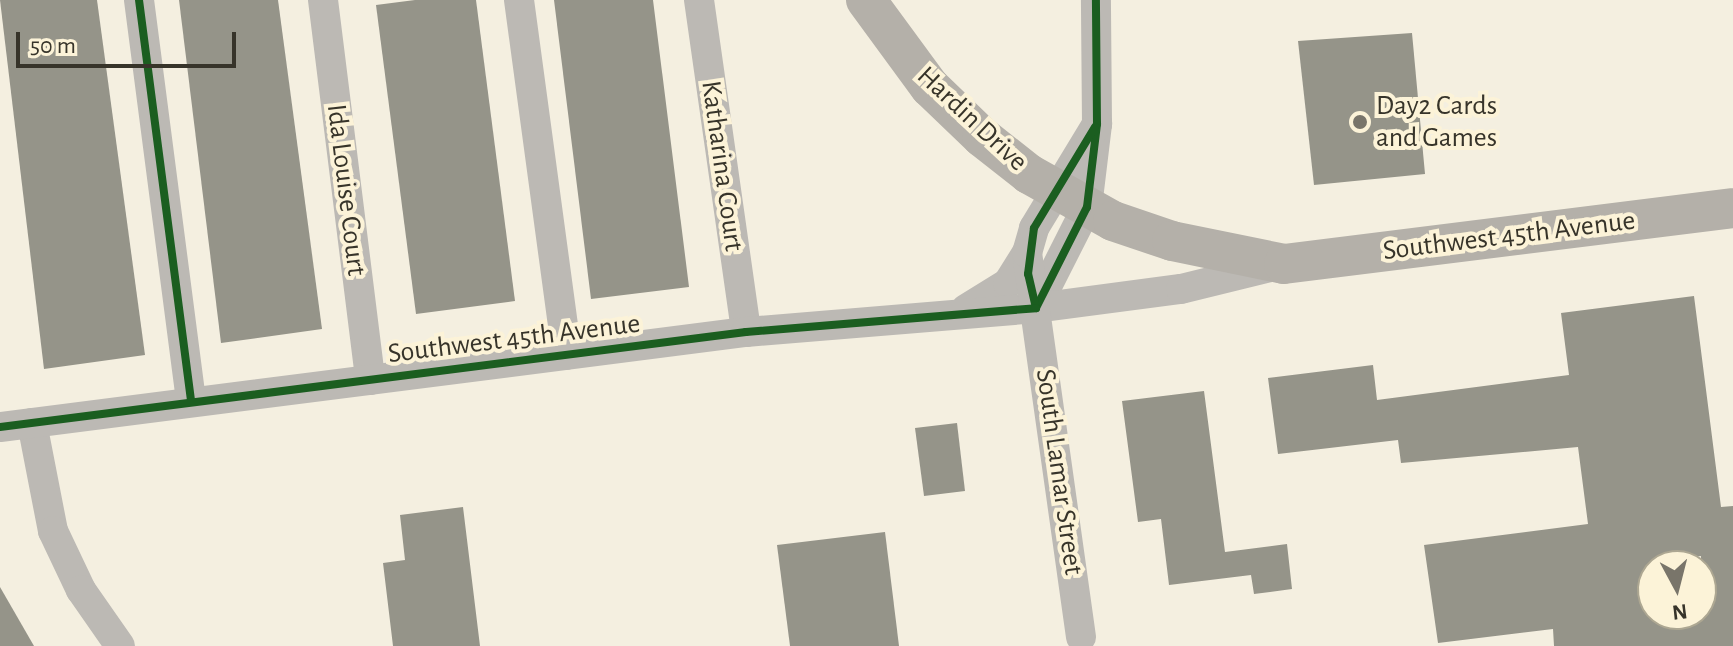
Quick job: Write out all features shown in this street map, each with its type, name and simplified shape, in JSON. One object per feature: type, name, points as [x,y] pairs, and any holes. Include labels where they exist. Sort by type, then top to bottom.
[{"type":"main road","name":"Hardin Drive","points":[[866,0],[930,87],[982,137],[1071,198],[1172,241],[1284,264]]},
{"type":"main road","name":"Southwest 45th Avenue","points":[[1284,264],[1733,208]]},
{"type":"street","points":[[139,0],[191,402]]},
{"type":"street","name":"Ida Louise Court","points":[[323,0],[370,380]]},
{"type":"street","points":[[519,0],[567,355]]},
{"type":"street","name":"Katharina Court","points":[[699,0],[746,332]]},
{"type":"street","points":[[1036,308],[1097,124],[1096,0]]},
{"type":"street","points":[[939,316],[990,298],[1071,198]]},
{"type":"street","name":"South Lamar Street","points":[[1027,253],[1081,637]]},
{"type":"street","name":"Southwest 45th Avenue","points":[[0,427],[746,332],[1036,308],[1181,289],[1284,264]]},
{"type":"street","points":[[32,423],[53,531],[81,590],[120,646]]},
{"type":"building","points":[[0,0],[97,0],[145,355],[44,369]]},
{"type":"building","points":[[179,0],[278,0],[322,329],[221,343]]},
{"type":"building","points":[[415,0],[476,0],[515,301],[416,314],[376,5]]},
{"type":"building","points":[[554,0],[653,0],[689,287],[591,299]]},
{"type":"building","points":[[1412,33],[1425,174],[1314,185],[1298,41]]},
{"type":"building","points":[[1694,296],[1721,507],[1733,506],[1733,646],[1554,646],[1553,629],[1438,643],[1424,545],[1588,524],[1578,447],[1401,463],[1398,440],[1278,454],[1268,378],[1373,365],[1377,400],[1569,375],[1561,313]]},
{"type":"building","points":[[1204,391],[1225,552],[1287,544],[1292,589],[1254,594],[1251,575],[1169,585],[1161,519],[1138,522],[1122,401]]},
{"type":"building","points":[[957,423],[965,491],[924,496],[915,428]]},
{"type":"building","points":[[463,507],[480,646],[393,646],[383,563],[405,560],[400,515]]},
{"type":"building","points":[[885,532],[899,646],[790,646],[777,545]]},
{"type":"building","points":[[0,587],[34,646],[0,646]]},
{"type":"cycle path","points":[[139,0],[191,402]]},
{"type":"cycle path","points":[[1036,308],[1087,207],[1097,124],[1096,0]]},
{"type":"cycle path","points":[[1036,308],[1028,274],[1034,228],[1095,127]]},
{"type":"cycle path","points":[[0,427],[746,332],[1036,308]]},
{"type":"place","name":"Day2 Cards and Games","points":[[1360,122]]}]
